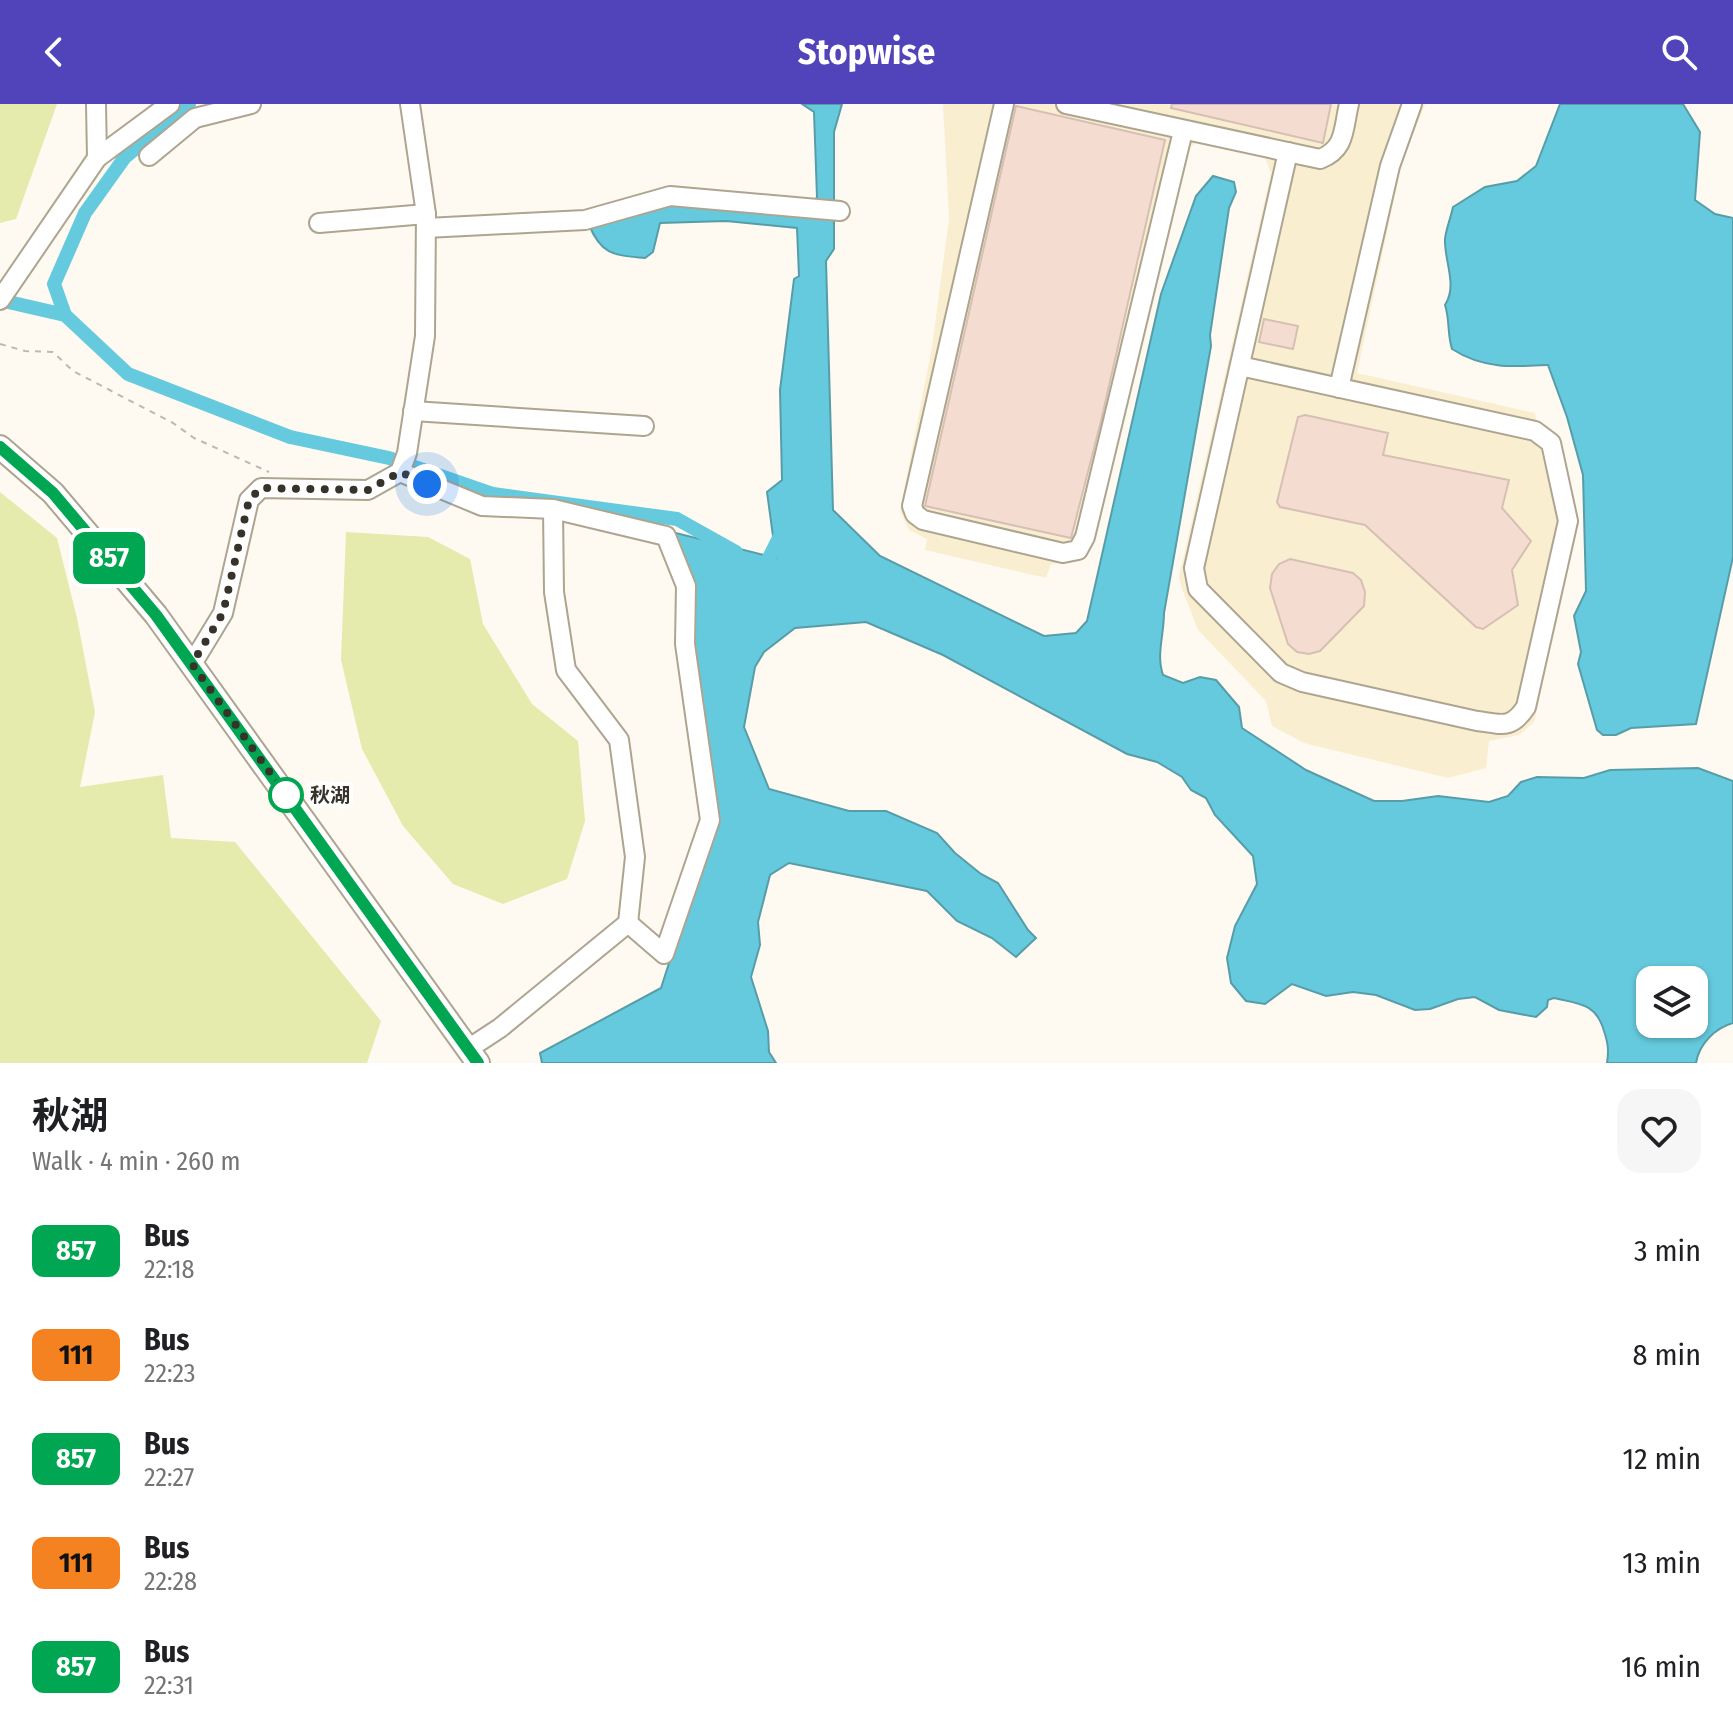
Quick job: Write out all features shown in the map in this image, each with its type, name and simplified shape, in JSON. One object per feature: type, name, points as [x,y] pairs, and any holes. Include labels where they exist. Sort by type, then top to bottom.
[{"type":"main road","points":[[0,447],[53,493],[156,615],[473,1056]]},
{"type":"street","points":[[96,104],[97,158]]},
{"type":"street","points":[[2,297],[97,158],[170,104]]},
{"type":"street","points":[[149,156],[195,118],[251,104]]},
{"type":"street","points":[[192,664],[223,613],[249,500],[261,488],[368,490],[400,472],[407,453],[425,336],[426,221],[410,104]]},
{"type":"street","points":[[1004,104],[912,506],[915,514],[923,520],[1063,553],[1078,550],[1085,537],[1183,131]]},
{"type":"street","points":[[1066,104],[1320,159],[1334,154],[1340,145],[1349,104]]},
{"type":"street","points":[[1339,388],[1390,166],[1412,104]]},
{"type":"street","points":[[1240,366],[1535,431],[1551,443],[1568,521],[1526,707],[1517,721],[1503,725],[1477,721],[1302,682],[1281,673],[1198,589],[1194,568],[1288,152]]},
{"type":"street","points":[[319,223],[585,220],[670,196],[840,211]]},
{"type":"street","points":[[413,411],[644,426]]},
{"type":"street","points":[[400,472],[482,506],[553,509],[666,536],[686,586],[685,644],[710,820],[664,954],[628,923]]},
{"type":"street","points":[[473,1056],[500,1028],[628,923],[635,857],[619,740],[566,670],[554,592],[553,509]]},
{"type":"path","points":[[0,344],[25,351],[53,352],[73,371],[173,423],[194,438],[278,476]]},
{"type":"shaded area","points":[[943,104],[1425,104],[1401,166],[1357,373],[1535,413],[1537,424],[1556,435],[1579,522],[1534,722],[1519,735],[1489,741],[1486,768],[1448,778],[1304,743],[1272,726],[1266,701],[1198,630],[1182,589],[1179,577],[1271,173],[1265,158],[1198,141],[1185,151],[1086,554],[1073,561],[1051,564],[1046,578],[925,550],[927,539],[909,530],[900,511],[932,347],[949,219]]},
{"type":"green space","points":[[0,104],[57,104],[16,219],[0,223]]},
{"type":"green space","points":[[0,492],[57,538],[77,618],[95,712],[80,787],[163,775],[171,838],[235,842],[381,1021],[367,1063],[0,1063]]},
{"type":"green space","points":[[346,532],[428,537],[470,559],[483,624],[532,704],[578,741],[585,821],[567,879],[503,904],[453,884],[403,826],[362,749],[341,660]]},
{"type":"water","points":[[802,104],[842,104],[834,132],[834,249],[826,261],[833,510],[880,556],[1044,636],[1076,633],[1087,621],[1161,294],[1196,196],[1213,176],[1234,182],[1236,192],[1229,208],[1210,335],[1211,346],[1164,613],[1160,652],[1163,675],[1183,683],[1200,677],[1216,680],[1239,707],[1242,728],[1306,770],[1374,801],[1438,796],[1489,802],[1508,796],[1521,782],[1537,777],[1584,778],[1610,770],[1698,768],[1733,781],[1733,1023],[1709,1038],[1696,1063],[1607,1063],[1606,1039],[1596,1015],[1585,1006],[1554,998],[1548,1000],[1547,1007],[1536,1017],[1499,1010],[1475,997],[1415,1010],[1376,995],[1353,992],[1326,996],[1292,984],[1265,1004],[1246,1001],[1231,983],[1227,958],[1235,926],[1257,884],[1253,856],[1215,815],[1206,798],[1191,790],[1182,777],[1157,762],[1127,754],[943,655],[866,622],[795,628],[764,652],[755,667],[744,727],[769,789],[849,811],[886,811],[937,833],[955,853],[998,883],[1036,938],[1016,957],[992,938],[957,921],[927,891],[789,863],[770,875],[758,922],[760,945],[751,977],[768,1031],[769,1052],[776,1063],[542,1063],[540,1053],[661,988],[715,820],[668,531],[776,558],[767,492],[782,480],[780,390],[794,279],[799,276],[797,228],[726,221],[660,223],[653,252],[645,258],[611,252],[599,243],[589,225],[666,202],[806,214],[817,197],[814,112]]},
{"type":"water","points":[[1560,104],[1683,104],[1700,132],[1695,200],[1715,214],[1733,218],[1733,557],[1696,724],[1631,728],[1616,735],[1603,735],[1597,730],[1578,664],[1581,652],[1574,616],[1586,591],[1583,475],[1548,365],[1487,363],[1464,356],[1452,349],[1450,343],[1445,305],[1450,281],[1445,239],[1453,207],[1485,187],[1517,181],[1536,166]]},
{"type":"building","points":[[1172,104],[1331,104],[1323,143],[1171,108]]},
{"type":"building","points":[[1016,106],[1165,140],[1071,538],[925,506]]},
{"type":"building","points":[[1264,319],[1298,326],[1293,349],[1259,342]]},
{"type":"building","points":[[1305,415],[1388,433],[1383,455],[1509,480],[1502,508],[1531,541],[1512,570],[1518,605],[1483,629],[1476,627],[1365,525],[1280,507],[1277,502],[1298,417]]},
{"type":"building","points":[[1290,559],[1353,573],[1361,580],[1365,592],[1364,606],[1320,651],[1309,654],[1297,652],[1288,644],[1270,588],[1272,574],[1279,564]]},
{"type":"waterway","points":[[189,104],[125,157],[85,213],[54,284],[65,315],[128,374],[290,437],[389,458],[493,494],[677,519],[736,552]]},
{"type":"waterway","points":[[0,300],[65,315]]},
{"type":"waterway","points":[[762,572],[783,530]]},
{"type":"bus line","name":"857","points":[[0,447],[53,493],[156,615],[478,1063]]},
{"type":"place","name":"秋湖","points":[[286,795]]},
{"type":"route","points":[[286,795],[192,664],[223,613],[249,500],[261,488],[368,490],[400,472],[427,484]]}]
